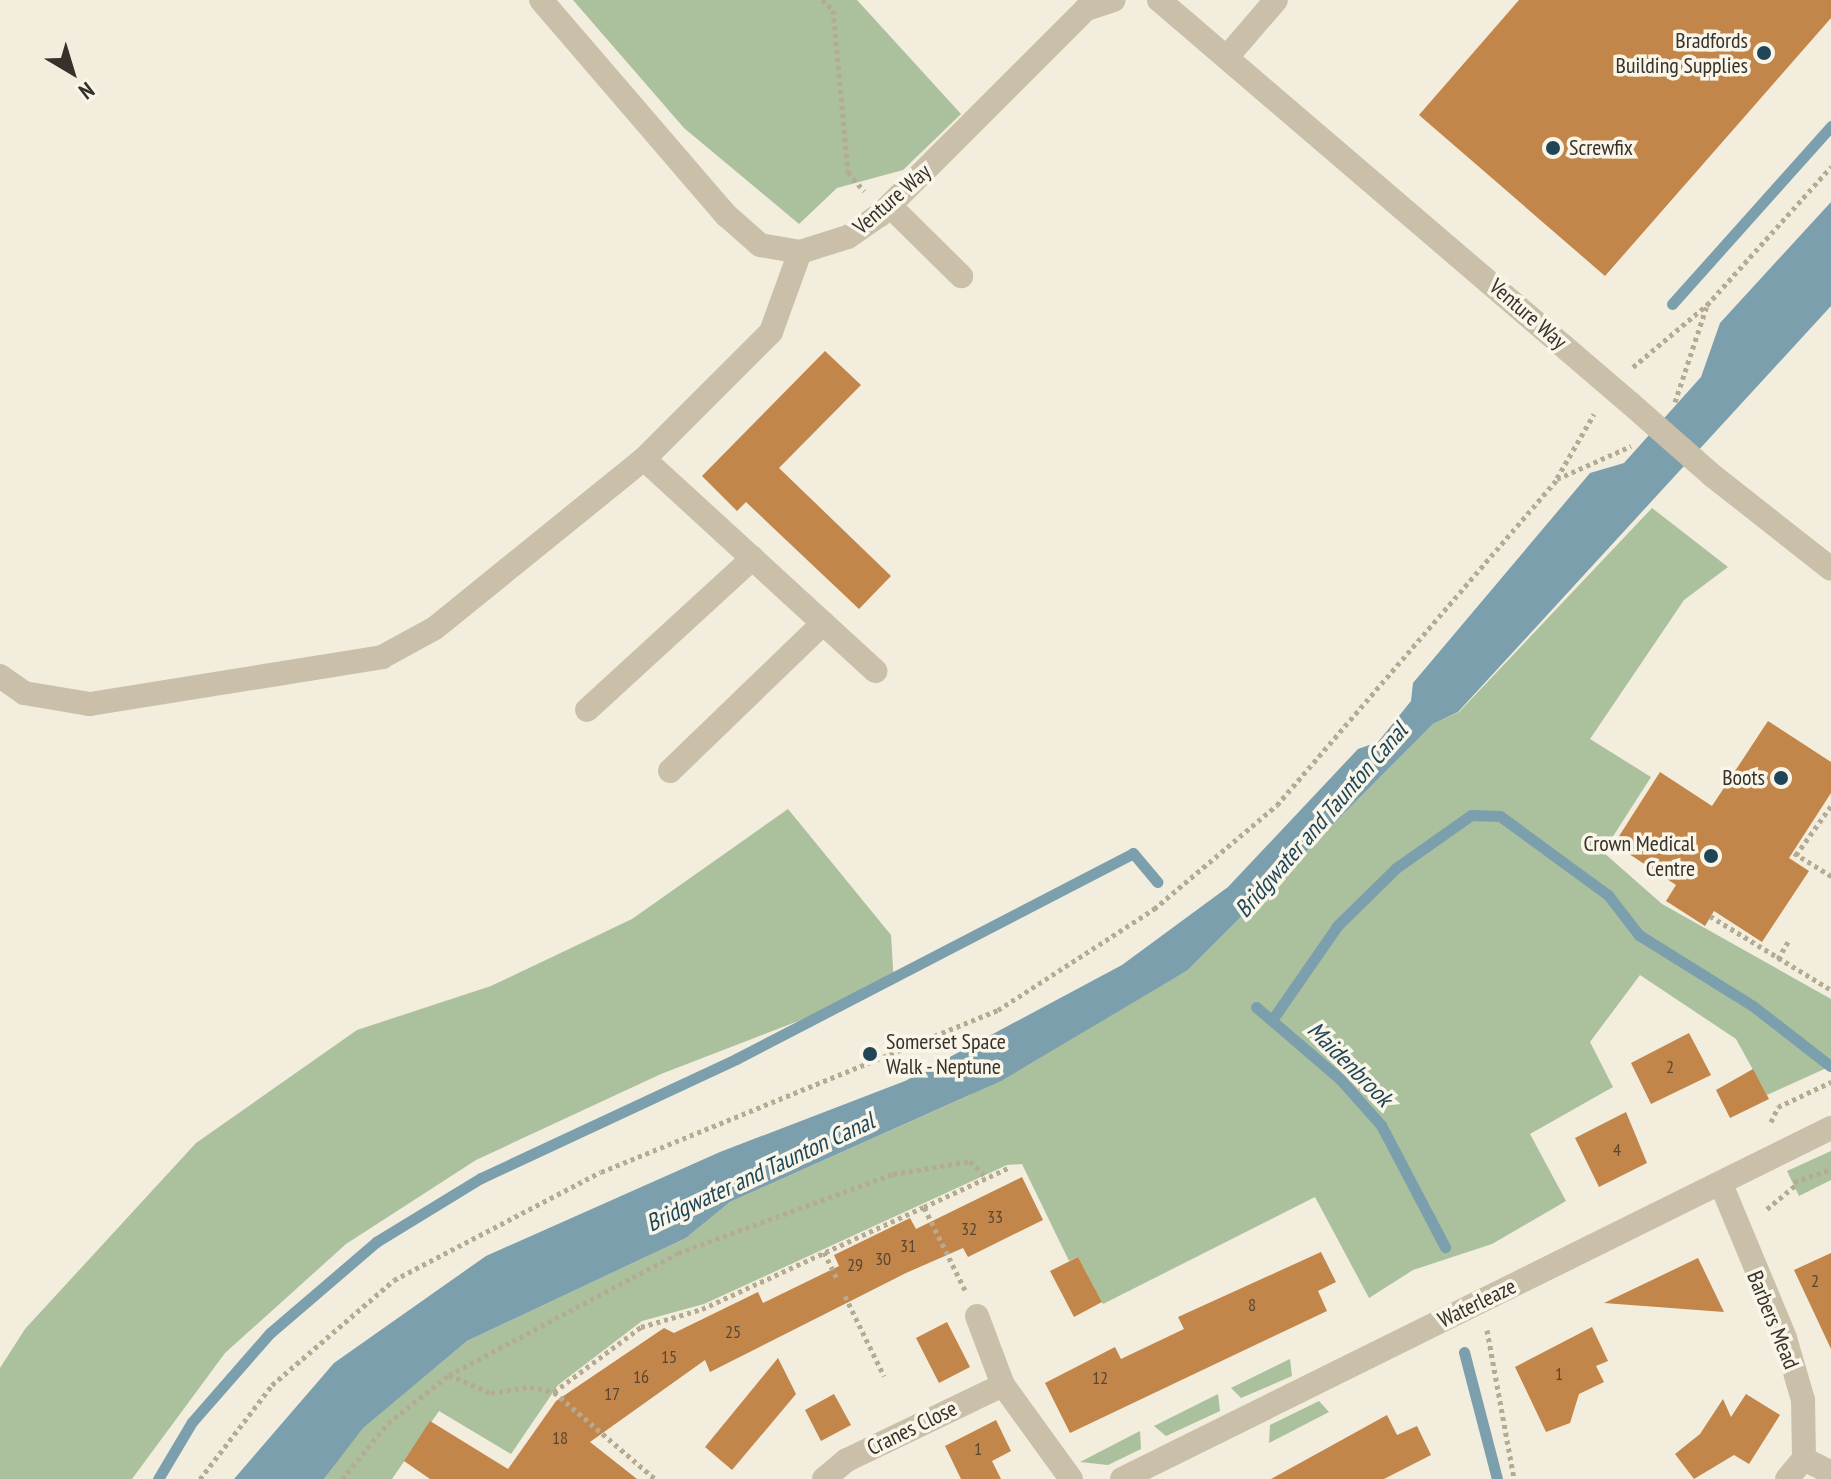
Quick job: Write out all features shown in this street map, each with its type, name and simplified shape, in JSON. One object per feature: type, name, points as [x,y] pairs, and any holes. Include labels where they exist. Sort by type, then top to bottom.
[{"type":"street","points":[[0,676],[24,693],[90,704],[382,657],[435,628],[644,459],[771,332],[800,252],[760,245],[726,215],[541,0]]},
{"type":"street","name":"Venture Way","points":[[800,252],[848,237],[885,211],[1086,9],[1114,0]]},
{"type":"street","name":"Venture Way","points":[[1159,0],[1713,476],[1831,569]]},
{"type":"street","points":[[1227,57],[1276,0]]},
{"type":"street","points":[[885,211],[961,276]]},
{"type":"street","points":[[644,459],[875,671]]},
{"type":"street","points":[[587,710],[753,558]]},
{"type":"street","points":[[670,771],[823,623]]},
{"type":"street","name":"Waterleaze","points":[[1122,1479],[1831,1128]]},
{"type":"street","name":"Barbers Mead","points":[[1721,1184],[1785,1338],[1803,1400],[1804,1459]]},
{"type":"street","points":[[977,1316],[1003,1385],[1071,1479]]},
{"type":"street","name":"Cranes Close","points":[[824,1479],[847,1460],[1003,1385]]},
{"type":"street","points":[[1787,1479],[1804,1459],[1831,1473]]},
{"type":"path","points":[[822,0],[833,10],[848,172],[885,211]]},
{"type":"path","points":[[200,1479],[272,1385],[394,1280],[601,1172],[998,1010],[1154,909],[1277,805],[1557,479],[1610,386],[1707,305],[1831,167]]},
{"type":"path","points":[[1670,406],[1680,397],[1707,305]]},
{"type":"path","points":[[1557,479],[1623,454],[1642,435]]},
{"type":"path","points":[[1831,806],[1812,826],[1794,854],[1831,876]]},
{"type":"path","points":[[1710,916],[1831,990]]},
{"type":"path","points":[[1778,959],[1788,942]]},
{"type":"path","points":[[342,1479],[388,1423],[449,1375],[631,1276],[798,1205],[926,1166],[970,1161],[987,1178]]},
{"type":"path","points":[[554,1392],[641,1327],[702,1309],[1010,1167]]},
{"type":"path","points":[[924,1207],[977,1316]]},
{"type":"path","points":[[824,1252],[836,1277]]},
{"type":"path","points":[[845,1296],[884,1376]]},
{"type":"path","points":[[1500,1320],[1486,1326],[1514,1479]]},
{"type":"path","points":[[449,1375],[491,1393],[530,1387],[554,1392],[655,1479]]},
{"type":"green space","points":[[573,0],[857,0],[961,114],[903,170],[837,188],[799,224],[684,128]]},
{"type":"green space","points":[[1652,508],[1728,567],[1684,600],[1590,739],[1651,777],[1603,852],[1662,904],[1831,999],[1831,1066],[1767,1095],[1736,1039],[1640,975],[1590,1042],[1613,1087],[1530,1134],[1566,1201],[1492,1244],[1413,1270],[1369,1298],[1315,1197],[1103,1304],[1078,1257],[1069,1261],[1022,1164],[1007,1165],[704,1304],[642,1321],[558,1385],[511,1454],[439,1411],[392,1479],[324,1479],[362,1428],[467,1341],[686,1238],[730,1202],[970,1095],[1188,970],[1433,724],[1459,712]]},
{"type":"green space","points":[[788,809],[891,935],[894,984],[661,1074],[476,1160],[346,1244],[225,1353],[132,1479],[0,1479],[0,1368],[25,1329],[196,1143],[357,1030],[491,986],[632,919]]},
{"type":"green space","points":[[1831,1151],[1831,1180],[1799,1196],[1787,1171]]},
{"type":"green space","points":[[1290,1359],[1292,1376],[1241,1398],[1231,1388]]},
{"type":"green space","points":[[1218,1394],[1220,1411],[1166,1436],[1154,1426]]},
{"type":"green space","points":[[1319,1401],[1329,1412],[1269,1443],[1270,1425]]},
{"type":"green space","points":[[1140,1431],[1141,1449],[1108,1465],[1080,1462]]},
{"type":"water","name":"Bridgwater and Taunton Canal","points":[[1831,202],[1831,306],[1458,712],[1433,724],[1188,970],[1001,1081],[730,1202],[686,1238],[467,1341],[363,1428],[324,1479],[234,1479],[334,1363],[486,1256],[720,1152],[905,1081],[1122,965],[1228,887],[1358,749],[1378,742],[1411,701],[1413,683],[1590,473],[1624,463],[1701,377],[1720,323]]},
{"type":"building","points":[[1519,0],[1831,0],[1831,18],[1605,276],[1419,115]]},
{"type":"building","points":[[825,351],[861,385],[779,468],[891,576],[859,609],[746,502],[737,511],[702,476]]},
{"type":"building","name":"Crown Medical Centre","points":[[1768,721],[1831,762],[1831,793],[1789,858],[1809,871],[1762,942],[1714,911],[1705,926],[1666,901],[1676,885],[1614,844],[1660,772],[1712,806]]},
{"type":"building","points":[[1689,1033],[1711,1075],[1651,1104],[1631,1063]]},
{"type":"building","points":[[1753,1069],[1769,1099],[1730,1118],[1716,1090]]},
{"type":"building","points":[[1626,1112],[1647,1163],[1599,1187],[1575,1138]]},
{"type":"building","points":[[1022,1177],[1043,1220],[968,1257],[963,1248],[906,1273],[710,1372],[705,1360],[590,1442],[637,1479],[430,1479],[404,1461],[430,1421],[508,1469],[556,1401],[664,1328],[674,1333],[758,1292],[763,1303],[839,1266],[834,1255],[910,1218],[916,1229]]},
{"type":"building","points":[[1321,1252],[1336,1282],[1318,1291],[1327,1311],[1070,1433],[1045,1383],[1115,1347],[1121,1359],[1184,1329],[1178,1317]]},
{"type":"building","points":[[1831,1253],[1831,1349],[1794,1270]]},
{"type":"building","points":[[1078,1257],[1102,1302],[1074,1317],[1050,1271]]},
{"type":"building","points":[[1698,1258],[1724,1312],[1604,1303]]},
{"type":"building","points":[[947,1322],[970,1367],[939,1383],[916,1338]]},
{"type":"building","points":[[1592,1327],[1608,1361],[1596,1366],[1604,1382],[1579,1394],[1570,1423],[1546,1432],[1515,1367]]},
{"type":"building","points":[[778,1358],[796,1394],[732,1470],[705,1447]]},
{"type":"building","points":[[834,1394],[851,1425],[821,1441],[805,1410]]},
{"type":"building","points":[[1746,1394],[1780,1415],[1749,1464],[1734,1455],[1694,1479],[1675,1454],[1700,1434],[1723,1399],[1731,1417]]},
{"type":"building","points":[[1387,1415],[1397,1435],[1417,1426],[1431,1455],[1384,1479],[1271,1479]]},
{"type":"building","points":[[996,1420],[1011,1451],[992,1461],[1001,1479],[961,1479],[945,1446]]},
{"type":"waterway","points":[[1672,304],[1831,126]]},
{"type":"waterway","points":[[1272,1020],[1337,926],[1396,868],[1471,815],[1500,816],[1608,895],[1639,935],[1753,1006],[1830,1066]]},
{"type":"waterway","points":[[158,1479],[192,1422],[270,1333],[376,1242],[481,1178],[736,1059],[1133,853],[1157,882]]},
{"type":"waterway","name":"Maidenbrook","points":[[1256,1007],[1340,1079],[1381,1125],[1445,1247]]},
{"type":"waterway","name":"Maidenbrook","points":[[1464,1352],[1497,1479]]},
{"type":"place","name":"Bradfords Building Supplies","points":[[1764,53]]},
{"type":"place","name":"Screwfix","points":[[1553,148]]},
{"type":"place","name":"Boots","points":[[1781,778]]},
{"type":"place","name":"Crown Medical Centre","points":[[1711,856]]},
{"type":"place","name":"Somerset Space Walk - Neptune","points":[[870,1054]]}]
